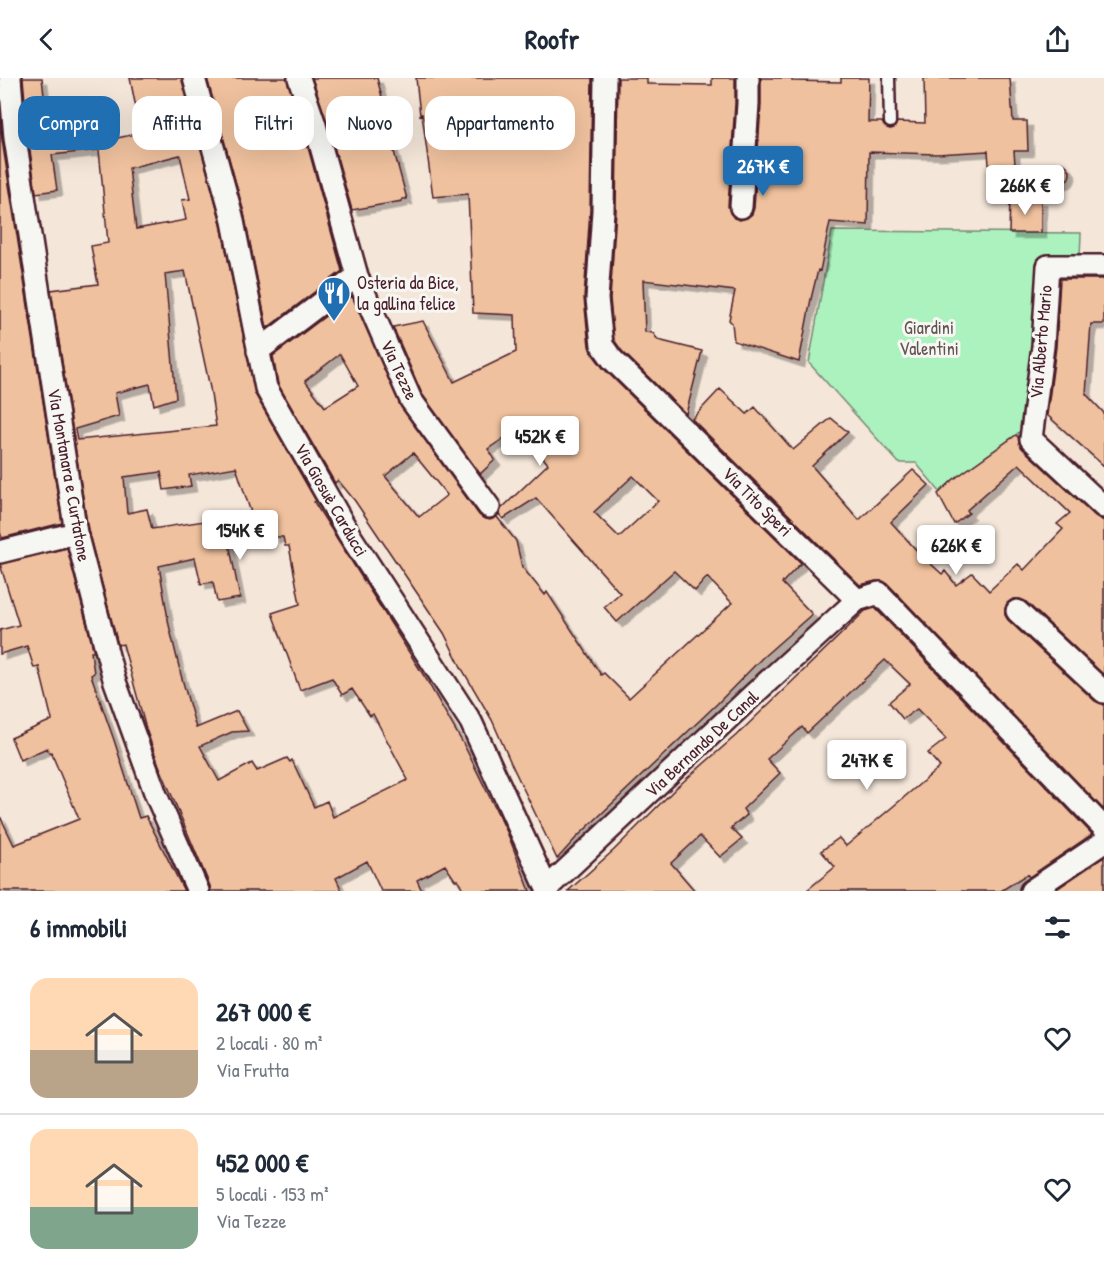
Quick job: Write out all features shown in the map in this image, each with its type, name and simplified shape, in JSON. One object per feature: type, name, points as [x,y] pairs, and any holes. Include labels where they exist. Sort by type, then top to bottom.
[{"type":"street","name":"Via Montanara e Curtatone","points":[[10,78],[15,138],[76,533],[114,679],[156,795],[198,891]]},
{"type":"street","name":"Via Giosuè Carducci","points":[[194,78],[232,216],[266,388],[349,534],[471,722],[548,890]]},
{"type":"street","name":"Via Tezze","points":[[299,78],[315,125],[357,276],[411,400],[489,507]]},
{"type":"street","name":"Via Tito Speri","points":[[605,78],[603,211],[597,299],[602,345],[621,368],[858,600]]},
{"type":"street","points":[[741,207],[748,78]]},
{"type":"street","name":"Via Alberto Mario","points":[[1104,266],[1048,266],[1043,346],[1031,439],[1104,507]]},
{"type":"street","points":[[258,351],[357,276]]},
{"type":"street","points":[[0,552],[76,533]]},
{"type":"street","points":[[858,600],[879,593],[1104,828]]},
{"type":"street","name":"Via Bernando De Canal","points":[[548,890],[755,693],[858,600]]},
{"type":"street","points":[[1017,611],[1104,692]]},
{"type":"street","points":[[1031,891],[1104,842]]},
{"type":"lane","points":[[889,78],[890,122]]},
{"type":"green space","name":"Giardini Valentini","points":[[832,231],[1081,233],[1080,257],[1040,258],[1036,340],[1021,430],[954,479],[940,492],[916,463],[899,463],[809,363]]},
{"type":"building","points":[[23,78],[42,78],[44,96],[25,96]]},
{"type":"building","points":[[130,78],[182,78],[187,96],[134,96]]},
{"type":"building","points":[[207,78],[287,78],[293,96],[234,96],[234,150],[309,150],[342,271],[267,328],[244,213],[222,133],[222,96],[212,96]]},
{"type":"building","points":[[312,78],[377,78],[382,96],[326,96],[326,119]]},
{"type":"building","points":[[416,78],[592,78],[590,210],[584,298],[591,352],[603,368],[801,563],[782,583],[812,614],[762,658],[557,859],[492,720],[444,633],[355,501],[338,480],[335,483],[278,384],[273,356],[352,296],[401,407],[479,515],[490,520],[497,517],[516,541],[522,567],[545,595],[547,592],[601,675],[604,673],[629,698],[732,603],[707,577],[695,591],[674,571],[617,622],[604,607],[620,593],[536,498],[503,519],[499,514],[501,509],[548,464],[519,428],[488,449],[495,460],[480,474],[422,394],[393,327],[423,321],[454,382],[516,352],[515,315],[473,313],[468,194],[433,197],[427,150],[575,150],[575,96],[425,96],[425,137],[422,114],[420,115]],"holes":[[[340,354],[358,386],[325,407],[305,381]],[[413,453],[447,495],[419,517],[385,476]],[[633,476],[658,501],[619,537],[594,512]]]},
{"type":"building","points":[[618,78],[647,78],[647,84],[712,85],[712,78],[735,78],[728,206],[734,218],[740,220],[752,214],[754,208],[761,78],[841,82],[841,78],[869,78],[868,122],[882,122],[890,129],[894,128],[897,122],[925,123],[924,78],[1010,78],[1013,121],[1027,121],[1028,151],[1014,151],[1015,164],[989,165],[988,151],[937,154],[869,152],[868,225],[830,222],[820,271],[818,270],[811,299],[799,362],[734,341],[732,323],[729,320],[735,291],[643,280],[645,332],[653,333],[658,340],[702,351],[686,414],[622,351],[614,340],[610,299],[616,211]]},
{"type":"building","points":[[0,112],[2,140],[62,523],[2,538],[0,532]]},
{"type":"building","points":[[132,135],[132,150],[201,150],[220,219],[255,394],[316,501],[314,502],[426,679],[465,747],[507,832],[530,891],[464,891],[445,865],[417,880],[422,891],[381,891],[367,861],[336,878],[342,891],[211,891],[146,729],[123,644],[118,645],[88,530],[51,290],[98,284],[91,246],[108,243],[99,150],[120,150],[120,137]],"holes":[[[180,155],[190,199],[182,200],[186,220],[136,229],[129,168]],[[185,271],[216,426],[77,440],[75,429],[119,416],[115,393],[150,384],[154,405],[176,398],[165,274]],[[236,467],[255,525],[272,523],[274,537],[283,537],[285,546],[289,546],[300,604],[272,613],[300,690],[332,678],[342,695],[352,689],[370,716],[373,714],[408,780],[333,817],[327,801],[314,807],[292,760],[290,762],[287,758],[257,771],[252,763],[219,781],[200,746],[232,732],[248,731],[237,711],[196,728],[169,625],[159,566],[195,558],[201,584],[213,582],[217,602],[240,598],[224,518],[152,529],[147,509],[127,513],[124,477],[161,472],[164,490],[191,486],[189,475]]]},
{"type":"building","points":[[30,150],[99,150],[52,155],[57,190],[36,193]]},
{"type":"building","points":[[335,150],[394,150],[407,199],[352,210]]},
{"type":"building","points":[[1060,163],[1067,166],[1070,173],[1067,180],[1060,183],[1053,180],[1050,173],[1053,166]]},
{"type":"building","points":[[1010,198],[1041,199],[1041,233],[1009,233]]},
{"type":"building","points":[[1060,279],[1104,279],[1104,324],[1091,324],[1086,394],[1104,413],[1104,466],[1047,415],[1056,347]]},
{"type":"building","points":[[720,389],[747,414],[755,407],[793,450],[831,418],[848,432],[812,466],[859,520],[913,470],[929,485],[891,522],[919,553],[942,574],[945,571],[956,585],[972,573],[989,591],[1018,564],[1024,570],[1063,529],[1057,524],[1070,513],[1019,464],[967,510],[969,513],[954,524],[938,494],[954,479],[1016,435],[1022,448],[1095,516],[1104,521],[1104,675],[1025,601],[1013,599],[1007,603],[1005,615],[1095,701],[1104,704],[1104,810],[888,584],[876,581],[860,585],[692,419]]},
{"type":"building","points":[[67,548],[94,652],[91,652],[94,673],[91,675],[139,818],[146,816],[184,891],[0,891],[0,816],[14,845],[79,819],[51,752],[47,748],[20,760],[11,738],[52,720],[39,667],[34,668],[27,646],[0,654],[0,630],[19,625],[0,564]]},
{"type":"building","points":[[875,608],[1092,834],[1029,877],[1027,874],[1001,891],[806,891],[835,867],[821,851],[839,838],[846,846],[940,767],[928,753],[946,739],[917,709],[903,719],[889,702],[910,684],[885,660],[807,733],[802,727],[767,759],[780,773],[743,809],[747,815],[731,828],[742,839],[720,857],[700,836],[671,863],[695,891],[568,891],[614,850],[676,788],[740,732],[865,611]]},
{"type":"building","points":[[1104,857],[1104,891],[1054,891]]},
{"type":"place","name":"Osteria da Bice, la gallina felice","points":[[334,322]]}]
